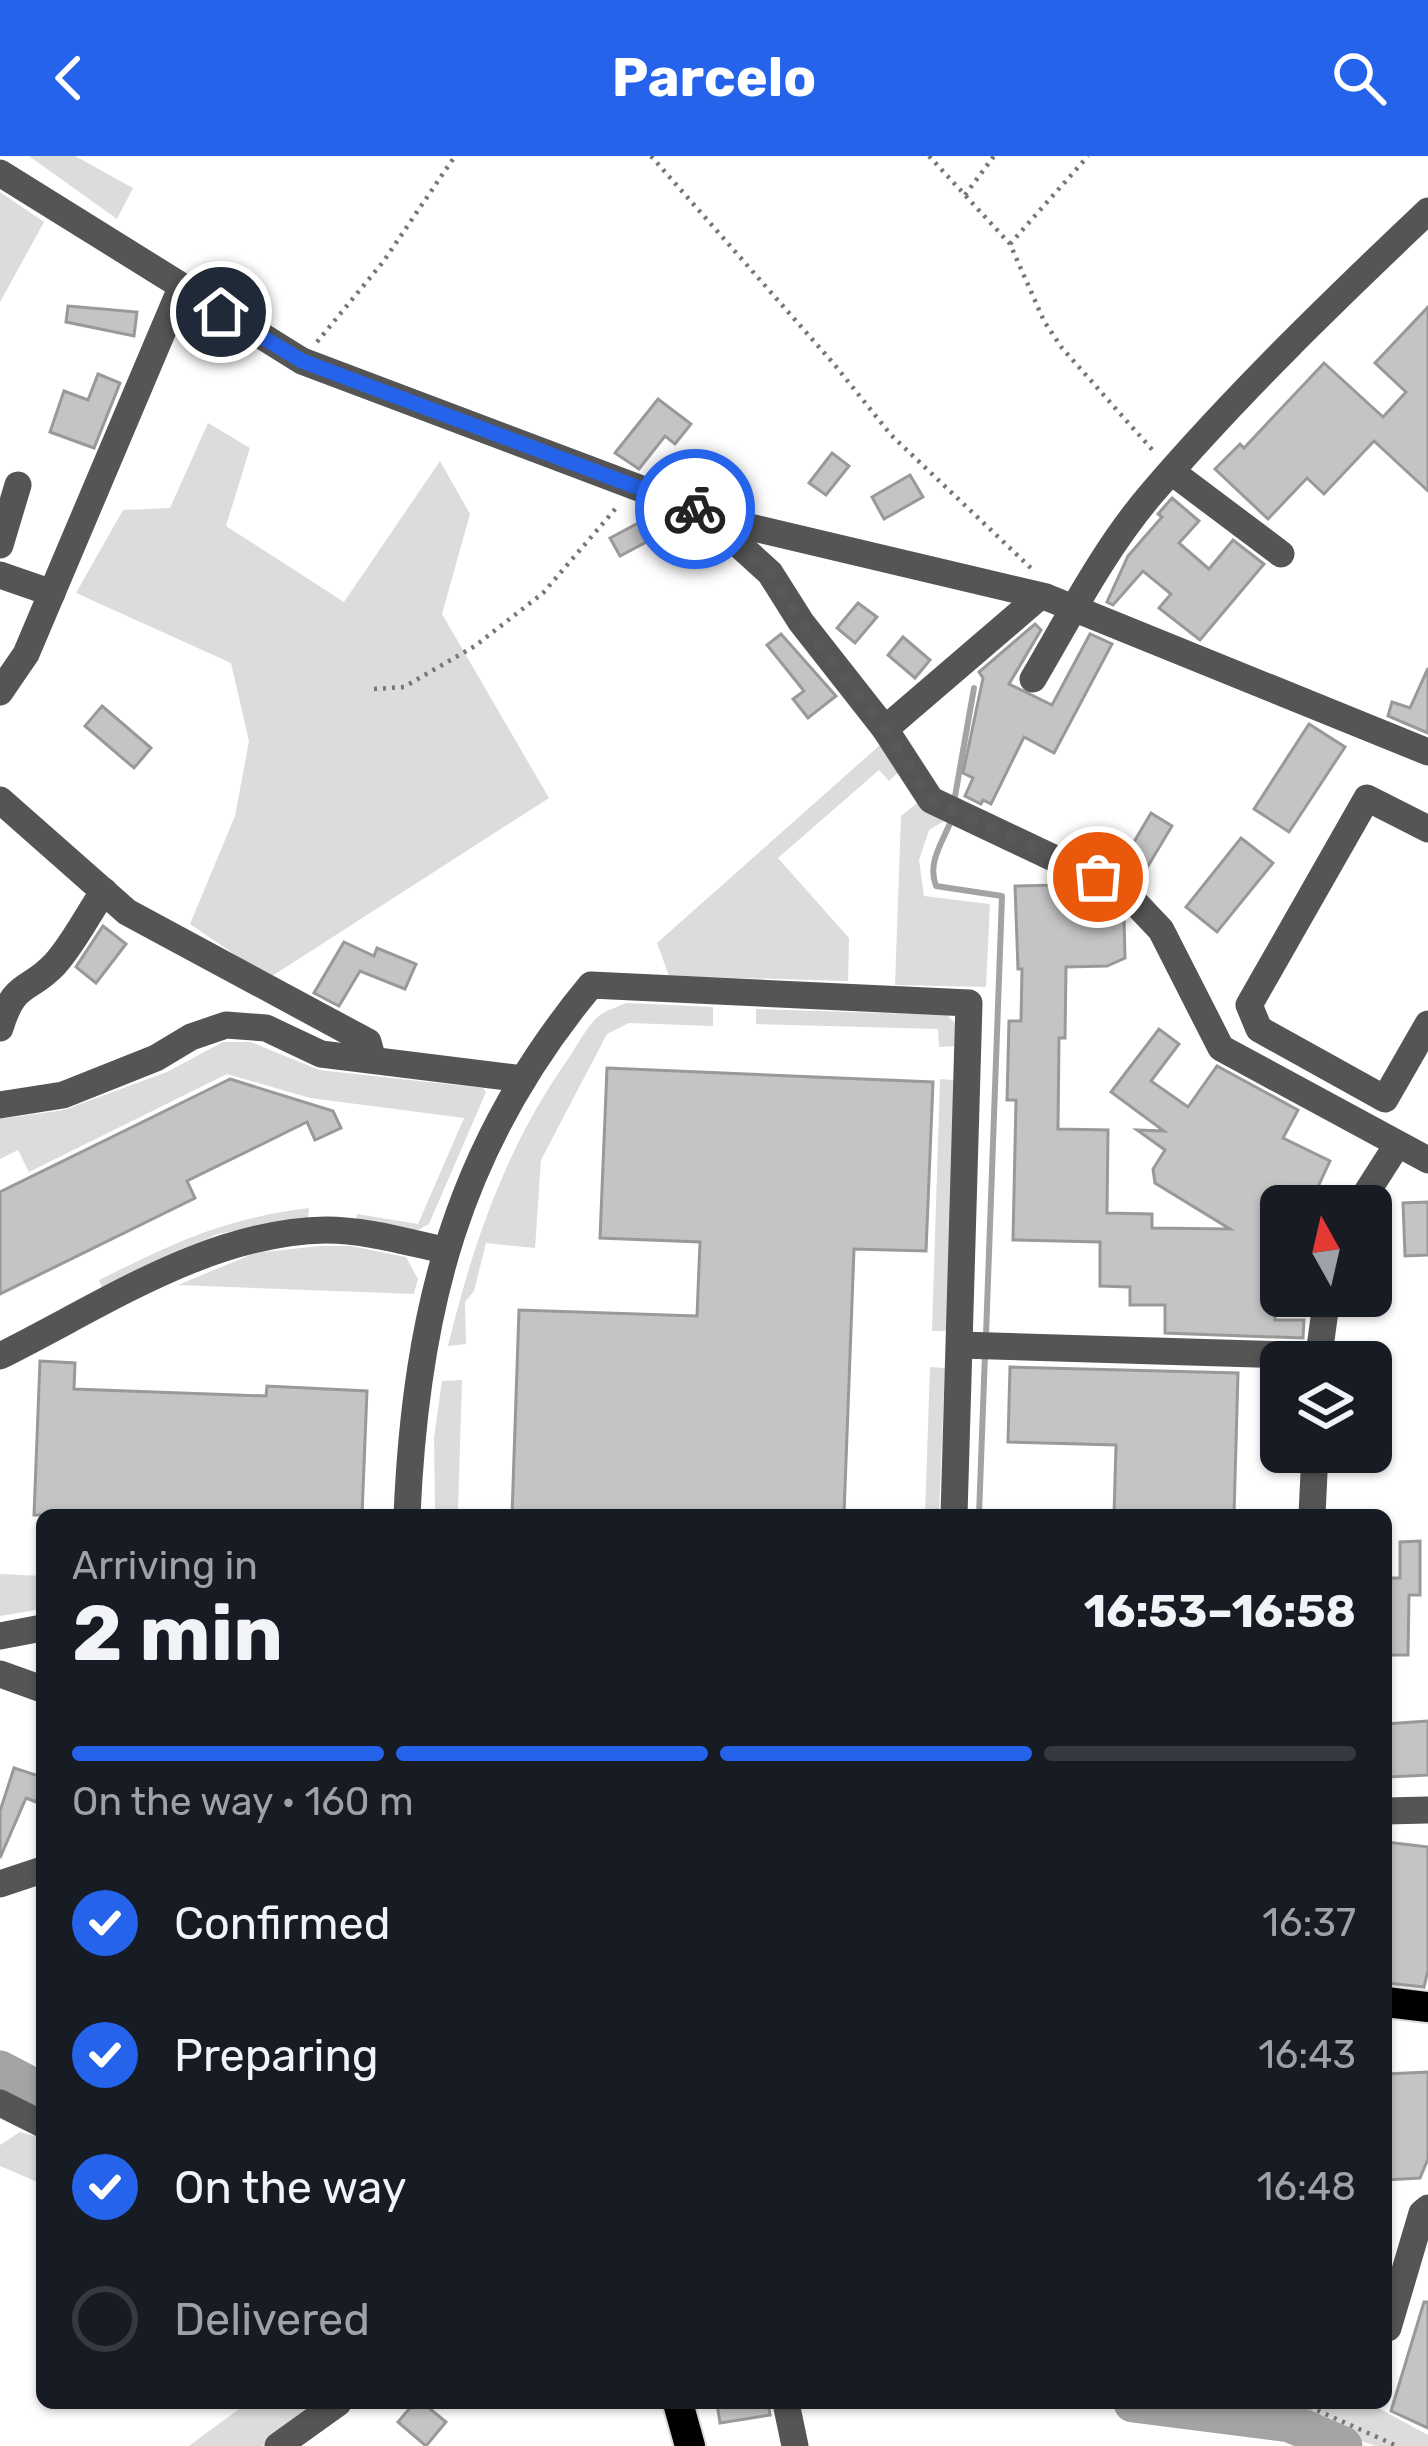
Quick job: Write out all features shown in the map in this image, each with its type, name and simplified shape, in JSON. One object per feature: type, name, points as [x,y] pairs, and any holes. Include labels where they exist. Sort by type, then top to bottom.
[{"type":"main road","points":[[1392,2003],[1428,2007]]},
{"type":"main road","points":[[680,2409],[690,2446]]},
{"type":"street","points":[[0,173],[302,361],[729,522],[1043,596],[1428,752]]},
{"type":"street","points":[[1033,679],[1087,584],[1150,495],[1339,295],[1428,211]]},
{"type":"street","points":[[0,692],[26,654],[181,288]]},
{"type":"street","points":[[1172,472],[1281,554]]},
{"type":"street","points":[[0,545],[18,485]]},
{"type":"street","points":[[729,522],[725,532],[770,573],[931,800],[1126,892],[1161,930],[1221,1048],[1428,1160]]},
{"type":"street","points":[[0,575],[52,592]]},
{"type":"street","points":[[885,729],[1043,596]]},
{"type":"street","points":[[1428,830],[1367,798],[1249,1005],[1259,1029],[1385,1100],[1428,1024]]},
{"type":"street","points":[[2,805],[127,912],[368,1042],[373,1060]]},
{"type":"street","points":[[0,1028],[6,1007],[22,986],[53,966],[104,891]]},
{"type":"street","points":[[407,1509],[417,1380],[445,1250],[481,1157],[524,1079],[591,985],[969,1004],[954,1509]]},
{"type":"street","points":[[0,1105],[63,1095],[156,1058],[190,1036],[226,1025],[266,1028],[321,1054],[524,1079]]},
{"type":"street","points":[[1371,1185],[1396,1145]]},
{"type":"street","points":[[0,1356],[233,1244],[330,1230],[445,1250]]},
{"type":"street","points":[[961,1345],[1260,1357]]},
{"type":"street","points":[[1312,1509],[1314,1473]]},
{"type":"street","points":[[0,1636],[36,1629]]},
{"type":"street","points":[[0,1674],[36,1687]]},
{"type":"street","points":[[1392,1811],[1428,1810]]},
{"type":"street","points":[[0,1884],[36,1872]]},
{"type":"street","points":[[1392,2286],[1422,2212],[1428,2208]]},
{"type":"street","points":[[278,2446],[330,2409]]},
{"type":"street","points":[[787,2409],[796,2446]]},
{"type":"path","points":[[302,361],[383,262],[455,156]]},
{"type":"path","points":[[651,156],[807,332],[891,436],[1034,571],[1043,596]]},
{"type":"path","points":[[929,156],[1010,244],[1051,333],[1172,472]]},
{"type":"path","points":[[965,195],[994,156]]},
{"type":"path","points":[[1010,244],[1088,156]]},
{"type":"path","points":[[374,689],[404,687],[475,646],[542,593],[635,487]]},
{"type":"path","points":[[1314,2409],[1397,2446]]},
{"type":"shaded area","points":[[29,156],[75,156],[133,188],[117,219]]},
{"type":"shaded area","points":[[0,192],[44,222],[0,302]]},
{"type":"shaded area","points":[[208,423],[250,448],[226,526],[344,602],[440,461],[470,514],[442,614],[549,798],[269,978],[190,924],[235,816],[249,741],[231,663],[76,593],[123,510],[170,508]]},
{"type":"shaded area","points":[[880,745],[901,770],[889,781],[879,770],[778,858],[849,938],[848,981],[669,976],[657,943]]},
{"type":"shaded area","points":[[921,800],[946,820],[929,830],[919,860],[924,896],[990,904],[986,987],[895,985],[901,816]]},
{"type":"shaded area","points":[[626,1003],[713,1007],[713,1026],[629,1023],[607,1034],[541,1160],[535,1248],[486,1243],[474,1291],[465,1302],[466,1344],[448,1346],[481,1233],[527,1126],[591,1024]]},
{"type":"shaded area","points":[[756,1009],[947,1015],[958,1026],[957,1046],[939,1047],[938,1029],[756,1024]]},
{"type":"shaded area","points":[[223,1042],[251,1042],[319,1070],[483,1088],[486,1092],[429,1224],[418,1230],[356,1219],[357,1214],[418,1224],[464,1118],[310,1098],[227,1074],[29,1172],[18,1150],[0,1159],[0,1119],[64,1110],[167,1072]]},
{"type":"shaded area","points":[[940,1079],[954,1080],[947,1331],[932,1331]]},
{"type":"shaded area","points":[[309,1208],[308,1218],[217,1234],[103,1290],[99,1280],[200,1234]]},
{"type":"shaded area","points":[[351,1246],[406,1257],[418,1279],[414,1294],[178,1285],[255,1253]]},
{"type":"shaded area","points":[[930,1367],[945,1368],[939,1509],[925,1509]]},
{"type":"shaded area","points":[[462,1380],[458,1509],[435,1509],[434,1438],[442,1381]]},
{"type":"shaded area","points":[[0,1574],[36,1576],[36,1610],[0,1616]]},
{"type":"shaded area","points":[[20,2132],[36,2136],[36,2181],[0,2166],[0,2145]]},
{"type":"shaded area","points":[[239,2409],[313,2409],[262,2446],[189,2446]]},
{"type":"shaded area","points":[[1271,2409],[1380,2409],[1428,2435],[1428,2446],[1375,2446]]},
{"type":"building","points":[[68,306],[137,312],[134,336],[66,322]]},
{"type":"building","points":[[1428,307],[1428,491],[1374,441],[1324,494],[1307,478],[1268,519],[1215,469],[1240,444],[1244,448],[1324,363],[1383,417],[1406,392],[1375,363]]},
{"type":"building","points":[[98,374],[120,383],[94,448],[50,432],[64,391],[88,400]]},
{"type":"building","points":[[658,399],[691,424],[675,444],[665,436],[639,469],[615,453]]},
{"type":"building","points":[[832,453],[849,466],[826,495],[809,483]]},
{"type":"building","points":[[910,475],[923,497],[884,519],[872,497]]},
{"type":"building","points":[[1172,498],[1199,521],[1179,543],[1209,569],[1233,540],[1264,564],[1200,640],[1159,608],[1171,594],[1143,571],[1113,605],[1107,602],[1128,556]]},
{"type":"building","points":[[644,520],[654,538],[620,556],[610,538]]},
{"type":"building","points":[[858,603],[877,617],[855,643],[837,628]]},
{"type":"building","points":[[1035,624],[1041,630],[1009,684],[1052,705],[1090,634],[1112,644],[1054,753],[1024,737],[991,804],[983,800],[981,804],[965,796],[973,778],[963,773],[983,678],[979,672]]},
{"type":"building","points":[[781,634],[836,696],[808,718],[793,699],[804,691],[767,645]]},
{"type":"building","points":[[903,637],[930,660],[915,678],[888,655]]},
{"type":"building","points":[[1428,668],[1428,733],[1388,716],[1392,702],[1410,708]]},
{"type":"building","points":[[102,706],[151,748],[134,768],[85,726]]},
{"type":"building","points":[[1309,724],[1345,747],[1289,832],[1254,809]]},
{"type":"building","points":[[1151,813],[1172,826],[1139,881],[1118,869]]},
{"type":"building","points":[[1241,838],[1273,863],[1217,932],[1186,907]]},
{"type":"building","points":[[1059,885],[1060,892],[1078,891],[1078,900],[1097,899],[1124,917],[1125,958],[1107,966],[1066,967],[1065,1038],[1059,1038],[1058,1129],[1108,1130],[1107,1213],[1152,1214],[1152,1228],[1230,1229],[1155,1183],[1153,1169],[1165,1150],[1137,1130],[1164,1131],[1111,1092],[1159,1029],[1179,1044],[1151,1081],[1188,1107],[1217,1066],[1298,1110],[1283,1138],[1330,1161],[1319,1185],[1260,1185],[1260,1317],[1304,1320],[1303,1338],[1165,1333],[1165,1305],[1130,1305],[1130,1287],[1100,1286],[1100,1242],[1013,1240],[1016,1100],[1007,1100],[1009,1021],[1021,1021],[1022,969],[1018,969],[1015,886]]},
{"type":"building","points":[[103,926],[126,944],[96,983],[76,967]]},
{"type":"building","points":[[344,942],[374,956],[377,948],[416,964],[405,989],[360,971],[339,1006],[314,993]]},
{"type":"building","points":[[607,1068],[933,1082],[926,1251],[854,1249],[844,1509],[512,1509],[519,1310],[697,1316],[700,1242],[600,1238]]},
{"type":"building","points":[[230,1079],[333,1111],[341,1128],[315,1140],[307,1122],[187,1181],[195,1198],[0,1294],[0,1192]]},
{"type":"building","points":[[1428,1202],[1428,1255],[1405,1256],[1403,1203]]},
{"type":"building","points":[[40,1361],[75,1363],[74,1389],[266,1396],[267,1386],[367,1391],[362,1509],[36,1509],[34,1515]]},
{"type":"building","points":[[1010,1367],[1238,1373],[1234,1509],[1114,1509],[1116,1445],[1008,1442]]},
{"type":"building","points":[[1420,1541],[1420,1595],[1409,1595],[1408,1655],[1392,1655],[1392,1578],[1400,1578],[1400,1542]]},
{"type":"building","points":[[1428,1721],[1428,1775],[1392,1777],[1392,1724]]},
{"type":"building","points":[[14,1768],[36,1775],[36,1802],[26,1798],[0,1858],[0,1811]]},
{"type":"building","points":[[1392,1843],[1428,1847],[1424,1987],[1392,1984]]},
{"type":"building","points":[[1428,2072],[1428,2159],[1420,2178],[1392,2180],[1392,2074]]},
{"type":"building","points":[[1424,2302],[1428,2302],[1428,2428],[1392,2408]]},
{"type":"building","points":[[409,2409],[430,2409],[446,2422],[426,2446],[398,2422]]},
{"type":"building","points":[[718,2409],[769,2409],[770,2415],[720,2423]]},
{"type":"waterway","points":[[954,802],[974,688]]},
{"type":"waterway","points":[[951,821],[934,861],[936,886],[1002,896],[986,1335]]},
{"type":"waterway","points":[[979,1509],[985,1354]]},
{"type":"waterway","points":[[0,2070],[36,2089]]},
{"type":"waterway","points":[[1180,2409],[1290,2423],[1343,2446]]},
{"type":"way so far","points":[[695,509],[729,522],[725,532],[770,573],[931,800],[1098,877]]},
{"type":"route","points":[[221,312],[302,361],[695,509]]}]
